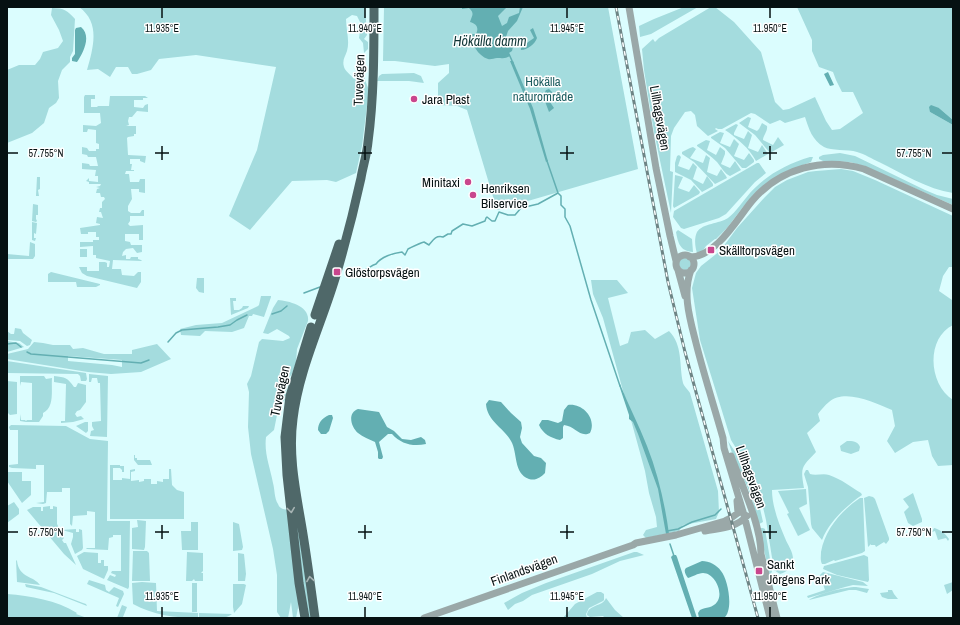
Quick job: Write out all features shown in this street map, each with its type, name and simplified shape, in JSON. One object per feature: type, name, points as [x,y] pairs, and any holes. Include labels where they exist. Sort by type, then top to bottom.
[{"type":"main road","name":"Tuvevägen","points":[[316,618],[293,474],[291,443],[293,420],[298,390],[333,285],[357,200],[368,142],[371,113],[374,7]]},
{"type":"main road","name":"Tuvevägen","points":[[305,618],[298,583],[287,475],[285,443],[286,420],[290,396],[300,361],[361,178]]},
{"type":"street","name":"Lillhagsvägen","points":[[629,7],[652,145],[676,266],[687,302],[700,362],[723,438],[751,512],[761,547],[761,554],[777,618]]},
{"type":"street","points":[[678,270],[684,273],[706,257],[753,200],[766,187],[789,173],[816,165],[838,164],[864,169],[953,209]]},
{"type":"street","name":"Lillhagsvägen","points":[[670,232],[676,246],[693,261],[687,282],[687,302]]},
{"type":"street","points":[[676,261],[680,256],[701,256],[711,250]]},
{"type":"street","name":"Lillhagsvägen","points":[[723,438],[724,448],[736,491],[740,497],[770,618]]},
{"type":"street","points":[[736,491],[738,511],[732,522],[743,526],[748,530]]},
{"type":"street","name":"Finlandsvägen","points":[[424,618],[633,545],[655,542],[732,522],[740,522],[751,512]]},
{"type":"street","points":[[745,518],[751,523],[757,547],[761,554]]},
{"type":"green space","points":[[79,7],[365,7],[367,35],[364,39],[368,42],[368,49],[364,53],[363,43],[359,38],[361,24],[357,16],[352,15],[346,19],[348,43],[343,62],[347,72],[354,79],[357,78],[359,70],[362,69],[365,71],[365,80],[369,90],[362,146],[356,173],[336,182],[327,180],[292,181],[250,230],[229,216],[257,150],[276,67],[196,55],[159,59],[151,70],[137,74],[132,74],[128,67],[116,67],[110,77],[98,69],[87,70],[93,45],[93,28],[86,13]]},
{"type":"green space","name":"Hökälla naturområde","points":[[384,7],[608,7],[638,169],[497,210],[467,110],[457,106],[438,105],[438,83],[449,73],[449,64],[435,66],[383,61]]},
{"type":"green space","points":[[684,7],[698,7],[651,34],[640,37],[639,26]]},
{"type":"green space","points":[[711,7],[715,7],[734,22],[761,52],[775,102],[783,110],[789,109],[815,97],[826,121],[832,130],[840,129],[863,113],[853,92],[842,92],[833,72],[819,67],[812,51],[812,40],[797,7],[953,7],[953,120],[939,108],[930,112],[953,125],[953,193],[924,185],[860,153],[824,147],[814,138],[805,117],[785,123],[780,120],[770,124],[751,113],[722,129],[716,128],[715,129],[718,131],[708,136],[697,126],[695,115],[691,111],[685,112],[674,128],[671,136],[670,171],[673,172],[671,213],[654,132],[642,49],[653,39],[655,42],[659,38]]},
{"type":"green space","points":[[52,8],[65,10],[75,19],[73,51],[70,57],[70,62],[62,70],[58,81],[59,98],[56,103],[49,108],[44,123],[32,133],[7,143],[7,70],[19,65],[35,65],[43,52],[58,48],[63,41],[51,15]]},
{"type":"green space","points":[[414,73],[421,76],[424,83],[409,81],[377,81],[379,76],[382,74]]},
{"type":"green space","points":[[85,95],[95,95],[95,99],[91,99],[91,107],[109,106],[110,96],[145,96],[148,98],[143,98],[143,100],[134,100],[134,107],[143,108],[148,104],[148,112],[137,111],[132,117],[129,117],[129,125],[126,126],[136,126],[136,134],[127,138],[128,155],[146,156],[145,163],[140,161],[140,159],[130,159],[130,164],[132,164],[131,170],[134,171],[126,171],[125,174],[129,174],[130,182],[139,182],[140,179],[145,179],[145,193],[139,192],[139,189],[131,189],[132,199],[128,206],[128,211],[131,213],[140,213],[144,210],[144,216],[130,216],[130,221],[128,224],[130,226],[143,225],[143,240],[139,240],[139,234],[125,234],[125,241],[130,242],[131,245],[142,245],[142,252],[137,253],[133,248],[126,249],[122,256],[126,255],[126,259],[138,257],[138,259],[142,261],[113,260],[112,269],[121,269],[122,275],[134,276],[138,272],[141,272],[141,282],[137,288],[87,276],[82,273],[79,267],[87,267],[87,271],[99,271],[99,262],[107,263],[107,267],[109,267],[110,261],[96,258],[96,255],[93,255],[93,246],[80,247],[80,242],[93,242],[93,240],[99,240],[99,237],[96,237],[96,232],[81,234],[80,228],[100,225],[96,223],[97,217],[103,218],[101,212],[99,212],[100,208],[102,208],[102,202],[105,199],[104,197],[101,197],[100,193],[96,193],[97,189],[100,188],[96,187],[100,186],[101,184],[89,184],[89,182],[86,181],[89,178],[89,181],[98,182],[98,176],[95,176],[96,170],[82,169],[82,163],[89,164],[90,166],[98,166],[96,157],[88,157],[87,155],[82,154],[82,147],[87,148],[89,151],[96,151],[96,149],[99,149],[99,144],[96,143],[96,130],[88,129],[87,132],[83,132],[83,125],[96,126],[101,123],[100,113],[84,113]]},
{"type":"green space","points":[[748,117],[751,118],[748,127],[757,131],[762,123],[767,126],[763,140],[773,145],[778,137],[784,145],[770,153],[755,135],[739,123]]},
{"type":"green space","points":[[736,124],[738,125],[734,135],[744,139],[748,131],[752,135],[748,148],[758,152],[762,145],[768,154],[756,161],[750,152],[734,136],[725,130]]},
{"type":"green space","points":[[720,132],[724,133],[720,143],[730,147],[734,139],[739,144],[734,156],[744,160],[749,153],[754,162],[746,168],[742,168],[725,148],[711,138]]},
{"type":"green space","points":[[706,140],[710,141],[707,150],[716,155],[720,147],[725,151],[721,164],[730,168],[735,161],[741,170],[730,176],[726,174],[715,160],[697,146]]},
{"type":"green space","points":[[693,147],[696,149],[690,158],[703,163],[706,155],[710,158],[707,172],[717,176],[721,169],[727,178],[715,184],[694,162],[682,154],[682,152]]},
{"type":"green space","points":[[840,153],[855,156],[925,190],[953,199],[953,205],[864,166],[850,162],[823,161],[819,159],[819,157],[823,155]]},
{"type":"green space","points":[[679,155],[681,157],[678,166],[689,170],[693,163],[697,167],[693,179],[703,184],[707,176],[713,186],[702,192],[691,180],[675,172],[675,163],[677,156]]},
{"type":"green space","points":[[813,157],[811,162],[787,171],[743,207],[727,228],[716,239],[706,246],[702,252],[697,253],[695,237],[700,229],[728,218],[756,187],[777,171]]},
{"type":"green space","points":[[759,163],[766,173],[755,182],[726,214],[719,218],[684,229],[681,228],[673,217],[674,211]]},
{"type":"green space","points":[[841,169],[853,171],[875,180],[953,216],[953,267],[949,267],[943,276],[939,291],[952,300],[953,325],[944,331],[938,340],[934,361],[935,373],[939,383],[945,393],[953,400],[953,465],[938,466],[932,456],[928,440],[913,442],[895,453],[887,441],[895,426],[892,410],[860,398],[843,396],[829,402],[818,414],[820,421],[807,433],[816,452],[803,467],[802,475],[804,488],[772,490],[776,515],[792,552],[793,558],[790,568],[780,574],[774,570],[766,520],[758,486],[731,440],[700,340],[692,288],[696,273],[701,266],[720,251],[737,228],[775,187],[787,180],[808,172]]},
{"type":"green space","points":[[675,175],[683,177],[678,188],[689,192],[694,185],[700,192],[674,208],[673,206]]},
{"type":"green space","points":[[37,177],[40,177],[40,189],[38,190],[39,196],[36,196]]},
{"type":"green space","points":[[33,204],[38,205],[36,222],[32,221]]},
{"type":"green space","points":[[32,222],[37,223],[36,234],[34,233],[34,238],[36,238],[35,241],[32,240]]},
{"type":"green space","points":[[678,230],[692,239],[693,252],[685,250],[680,246],[676,232]]},
{"type":"green space","points":[[30,242],[35,244],[35,256],[33,259],[7,259],[7,254],[29,256]]},
{"type":"green space","points":[[80,249],[87,249],[87,257],[80,257]]},
{"type":"green space","points":[[683,258],[687,258],[691,264],[687,270],[683,270],[679,266],[679,262]]},
{"type":"green space","points":[[51,272],[100,285],[96,287],[77,287],[76,282],[48,282],[48,274]]},
{"type":"green space","points":[[197,278],[204,278],[204,293],[199,292],[196,288]]},
{"type":"green space","points":[[591,280],[617,280],[628,293],[608,298],[620,346],[628,343],[631,332],[645,330],[655,339],[669,331],[677,342],[683,383],[690,393],[718,491],[719,512],[716,519],[683,525],[679,531],[646,538],[643,535],[646,530],[657,527],[656,517],[649,493],[645,471],[603,318],[593,294]]},
{"type":"green space","points":[[261,296],[271,296],[264,317],[253,314],[252,316],[249,316],[244,328],[232,332],[205,331],[200,336],[181,335],[180,329],[196,325],[222,323],[258,306]]},
{"type":"green space","points":[[230,298],[236,298],[236,301],[233,301],[234,310],[239,310],[243,306],[249,306],[248,308],[231,315]]},
{"type":"green space","points":[[278,300],[298,305],[306,312],[308,316],[308,321],[297,349],[296,363],[292,374],[288,379],[285,400],[281,403],[274,430],[266,437],[267,455],[276,499],[281,508],[288,510],[298,591],[298,608],[296,618],[293,618],[291,602],[288,618],[281,618],[277,612],[277,575],[273,549],[251,454],[248,427],[249,392],[247,384],[251,376],[259,342],[262,339],[283,341],[290,338],[277,329],[268,334],[263,333],[273,308]]},
{"type":"green space","points":[[15,328],[21,329],[23,333],[32,340],[30,345],[27,346],[20,341],[7,340],[7,331],[14,334]]},
{"type":"green space","points":[[7,341],[19,343],[24,347],[7,352]]},
{"type":"green space","points":[[34,342],[53,345],[70,345],[73,349],[83,348],[104,354],[132,354],[132,350],[157,344],[171,359],[141,372],[111,374],[88,372],[7,359],[7,354],[28,349]],"holes":[[[68,356],[122,360],[122,367],[68,361]]]},
{"type":"green space","points":[[7,361],[86,373],[87,379],[86,381],[81,381],[78,374],[7,373]]},
{"type":"green space","points":[[89,374],[108,376],[107,437],[90,436],[91,431],[94,430],[92,422],[101,421],[100,383],[98,383],[97,378],[92,378],[91,382],[89,382]]},
{"type":"green space","points":[[20,376],[44,376],[46,379],[52,378],[51,403],[47,411],[43,413],[43,416],[39,422],[20,421],[20,414],[21,420],[32,420],[32,383],[21,382],[20,386]]},
{"type":"green space","points":[[54,376],[66,378],[74,387],[76,387],[78,383],[86,385],[86,402],[75,414],[77,417],[81,416],[84,419],[61,423],[61,421],[65,421],[66,384],[54,382]]},
{"type":"green space","points":[[7,381],[17,382],[17,414],[10,415],[7,412]]},
{"type":"green space","points":[[88,422],[88,431],[86,433],[76,426]]},
{"type":"green space","points":[[11,425],[66,426],[90,439],[108,441],[107,521],[130,521],[128,589],[107,580],[110,575],[115,577],[116,575],[111,573],[112,571],[121,571],[121,535],[113,535],[113,537],[109,538],[108,550],[87,549],[86,548],[95,548],[95,512],[87,511],[87,515],[73,516],[72,526],[70,524],[70,488],[62,488],[62,492],[47,492],[46,503],[36,503],[44,502],[44,465],[36,465],[36,469],[9,467],[9,465],[18,464],[18,430],[10,430],[9,427]]},
{"type":"green space","points":[[728,441],[747,470],[755,486],[763,522],[757,525],[752,497],[733,456]]},
{"type":"green space","points":[[847,441],[856,442],[860,447],[859,451],[851,454],[841,451],[840,446]]},
{"type":"green space","points":[[134,455],[137,460],[150,460],[152,465],[138,465],[134,460]]},
{"type":"green space","points":[[110,465],[124,466],[124,472],[122,472],[120,468],[113,468],[113,480],[122,480],[122,478],[130,479],[130,470],[135,469],[135,471],[131,472],[131,481],[139,480],[139,482],[144,481],[144,479],[151,479],[151,484],[157,484],[157,481],[163,482],[163,479],[169,479],[169,469],[171,469],[172,485],[177,490],[184,492],[184,519],[110,519]]},
{"type":"green space","points":[[806,470],[808,470],[810,474],[815,475],[827,474],[842,481],[862,495],[839,515],[829,527],[822,540],[812,528],[811,524],[808,487],[804,474]]},
{"type":"green space","points":[[7,472],[22,472],[22,481],[31,481],[31,495],[22,503],[7,481]]},
{"type":"green space","points":[[806,489],[807,504],[799,508],[810,530],[798,536],[778,491]]},
{"type":"green space","points":[[913,493],[922,522],[913,526],[908,523],[904,512],[909,507],[903,499]]},
{"type":"green space","points":[[869,496],[875,499],[889,538],[886,544],[884,542],[876,547],[875,545],[871,544],[868,547],[864,498]]},
{"type":"green space","points":[[860,498],[863,498],[865,551],[822,564],[821,552],[830,528],[847,508]]},
{"type":"green space","points":[[293,500],[313,618],[306,618]]},
{"type":"green space","points":[[14,502],[19,509],[19,514],[7,523],[7,506]]},
{"type":"green space","points":[[50,506],[50,509],[53,509],[53,506],[57,507],[57,524],[64,538],[62,540],[66,543],[76,565],[64,554],[27,510],[33,507],[41,507],[41,511],[43,511],[43,507]]},
{"type":"green space","points":[[137,520],[146,521],[144,550],[132,549],[132,528],[138,527]]},
{"type":"green space","points":[[191,522],[198,522],[198,550],[182,550],[181,531],[191,531]]},
{"type":"green space","points":[[233,522],[239,524],[243,547],[242,550],[233,551]]},
{"type":"green space","points":[[759,528],[765,529],[772,571],[772,575],[770,576]]},
{"type":"green space","points":[[934,528],[938,529],[944,534],[949,539],[948,541],[946,538],[938,540],[935,531],[932,532]]},
{"type":"green space","points":[[76,529],[76,532],[79,532],[79,529],[82,530],[83,548],[75,554],[71,544],[73,533],[62,530]]},
{"type":"green space","points":[[133,551],[147,551],[149,553],[150,581],[132,581]]},
{"type":"green space","points":[[84,552],[98,553],[98,563],[101,563],[101,560],[104,560],[104,566],[108,566],[108,570],[104,579],[83,569],[77,556]]},
{"type":"green space","points":[[187,552],[203,553],[203,571],[201,573],[203,573],[203,581],[195,581],[194,579],[192,581],[186,581]]},
{"type":"green space","points":[[634,552],[644,555],[620,561],[592,574],[532,595],[515,604],[508,610],[504,603],[522,593],[546,583]]},
{"type":"green space","points":[[238,553],[244,554],[246,574],[245,581],[238,581]]},
{"type":"green space","points":[[864,555],[868,557],[868,582],[837,575],[823,569],[824,566]]},
{"type":"green space","points":[[16,560],[21,571],[40,585],[17,582]]},
{"type":"green space","points":[[823,572],[863,582],[868,586],[853,585],[808,598],[807,596],[825,590],[820,575]]},
{"type":"green space","points":[[89,580],[105,585],[106,590],[109,592],[114,587],[123,591],[124,594],[118,607],[116,606],[119,598],[87,584]]},
{"type":"green space","points":[[953,582],[953,590],[947,594],[944,585]]},
{"type":"green space","points":[[132,583],[156,583],[157,611],[198,613],[198,618],[164,615],[148,611],[133,604]]},
{"type":"green space","points":[[192,583],[197,583],[197,612],[192,612]]},
{"type":"green space","points":[[25,584],[41,587],[86,604],[87,606],[54,593],[26,587]]},
{"type":"green space","points":[[233,584],[246,585],[242,604],[234,613],[233,607]]},
{"type":"green space","points":[[856,587],[869,589],[867,593],[849,590],[809,600],[818,595],[831,591]]},
{"type":"green space","points":[[888,590],[892,590],[898,599],[888,599],[882,597],[880,593],[888,592]]},
{"type":"green space","points":[[597,592],[604,594],[604,600],[589,608],[586,614],[587,618],[563,618],[575,604]]},
{"type":"green space","points":[[7,594],[34,597],[52,602],[87,618],[7,618]]},
{"type":"green space","points":[[606,598],[615,610],[624,618],[605,618],[603,616],[590,617],[587,615],[590,609],[602,603]]},
{"type":"green space","points":[[122,605],[127,607],[123,617],[117,618]]},
{"type":"green space","points":[[199,613],[232,614],[221,618],[199,618]]},
{"type":"water","name":"Hökälla damm","points":[[462,7],[507,7],[498,16],[502,26],[507,23],[509,17],[519,13],[520,7],[523,7],[517,21],[508,31],[506,37],[513,47],[512,51],[509,53],[510,56],[505,58],[489,59],[478,52],[473,45],[470,34],[476,34],[477,26],[470,22],[472,12],[469,8],[462,9]]},
{"type":"water","points":[[81,27],[86,35],[86,40],[82,54],[77,62],[72,61],[75,54],[75,30],[76,28]]},
{"type":"water","points":[[533,28],[537,38],[536,40],[528,48],[521,50],[521,47],[534,38],[530,30]]},
{"type":"water","points":[[510,61],[513,61],[533,108],[548,161],[546,162],[530,109]]},
{"type":"water","points":[[828,72],[834,85],[830,86],[824,74]]},
{"type":"water","points":[[549,89],[553,93],[550,102],[554,108],[549,112],[543,96],[546,90]]},
{"type":"water","points":[[931,105],[939,108],[953,120],[953,125],[930,112],[929,107]]},
{"type":"water","points":[[620,384],[655,467],[669,534],[666,534],[658,489],[638,434],[633,422],[629,419],[619,385]]},
{"type":"water","points":[[489,400],[501,402],[521,422],[522,428],[520,437],[522,443],[534,456],[541,458],[546,463],[545,473],[540,477],[536,479],[529,479],[520,472],[511,441],[489,415],[486,404]]},
{"type":"water","points":[[568,405],[579,407],[587,413],[592,422],[590,433],[583,434],[564,425],[563,438],[560,440],[553,438],[543,431],[539,425],[542,420],[558,423],[562,421],[564,410]]},
{"type":"water","points":[[358,409],[379,412],[387,427],[394,431],[402,439],[411,440],[421,437],[425,440],[426,444],[408,444],[399,440],[392,434],[388,434],[379,442],[383,457],[382,459],[379,459],[375,442],[358,433],[352,424],[352,414]]},
{"type":"water","points":[[332,415],[333,418],[329,431],[326,434],[321,434],[318,427],[322,419]]},
{"type":"water","points":[[676,555],[677,557],[697,618],[692,618],[671,557]]},
{"type":"water","points":[[702,561],[715,565],[724,575],[728,587],[729,608],[724,618],[699,618],[698,613],[700,610],[715,604],[719,598],[719,589],[715,580],[711,576],[701,573],[688,578],[686,574],[686,568]]},
{"type":"waterway","points":[[509,54],[513,63]]},
{"type":"waterway","points":[[547,161],[558,193],[561,196],[561,205],[565,209],[565,217],[570,226],[591,300],[620,386]]},
{"type":"waterway","points":[[347,276],[358,271],[365,270],[391,254],[402,252],[405,255],[408,249],[423,242],[429,245],[437,237],[443,237],[451,234],[452,231],[463,224],[472,226],[485,221],[487,217],[492,221],[495,221],[499,212],[508,215],[515,215],[521,208],[538,204],[558,193]]},
{"type":"waterway","points":[[304,293],[320,287]]},
{"type":"waterway","points":[[272,314],[281,311],[287,306]]},
{"type":"waterway","points":[[168,342],[176,333],[182,330],[230,325],[247,315]]},
{"type":"waterway","points":[[7,344],[16,343],[21,347]]},
{"type":"waterway","points":[[27,352],[31,354],[141,363],[149,360]]},
{"type":"waterway","points":[[667,531],[678,529],[692,522],[715,515],[721,509]]},
{"type":"waterway","points":[[670,544],[674,556]]},
{"type":"railway","points":[[616,7],[668,282],[685,352],[758,618]]},
{"type":"place","name":"Jara Plast","points":[[414,99]]},
{"type":"place","name":"Minitaxi","points":[[468,182]]},
{"type":"place","name":"Henriksen Bilservice","points":[[473,195]]},
{"type":"place","name":"Skälltorpsvägen","points":[[711,250]]},
{"type":"place","name":"Glöstorpsvägen","points":[[337,272]]},
{"type":"place","name":"Sankt Jörgens Park","points":[[759,571]]}]
